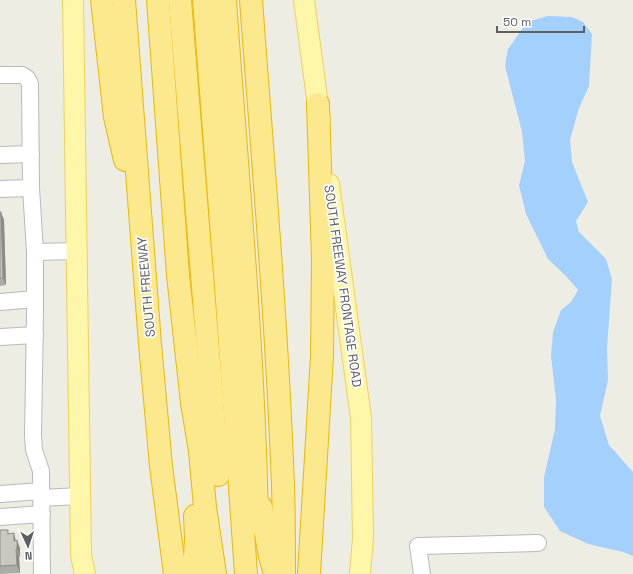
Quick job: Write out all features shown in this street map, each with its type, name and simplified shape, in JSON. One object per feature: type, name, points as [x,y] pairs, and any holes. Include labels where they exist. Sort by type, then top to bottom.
[{"type":"highway","points":[[102,0],[115,117],[141,235]]},
{"type":"highway","name":"SOUTH FREEWAY","points":[[124,0],[150,344],[161,466],[175,574]]},
{"type":"highway","points":[[158,0],[178,274],[192,402],[200,451],[205,507],[215,574]]},
{"type":"highway","points":[[180,0],[225,574]]},
{"type":"highway","points":[[204,0],[228,308],[246,574]]},
{"type":"highway","points":[[225,0],[245,275],[256,476],[257,528],[251,574]]},
{"type":"highway","points":[[251,0],[277,353],[283,487],[284,574]]},
{"type":"highway","points":[[309,574],[322,356],[323,260],[318,104]]},
{"type":"highway","points":[[192,402],[196,539],[194,574]]},
{"type":"highway","points":[[256,476],[270,556],[275,574]]},
{"type":"main road","points":[[73,0],[82,568]]},
{"type":"main road","name":"SOUTH FREEWAY FRONTAGE ROAD","points":[[304,0],[361,418],[363,538],[360,574]]},
{"type":"lane","points":[[0,75],[22,75],[28,78],[30,84],[31,188],[35,252],[35,335],[32,436],[34,450],[41,471],[42,574]]},
{"type":"lane","points":[[0,155],[31,154]]},
{"type":"lane","points":[[0,189],[31,188]]},
{"type":"lane","points":[[35,252],[76,251]]},
{"type":"lane","points":[[0,302],[35,299]]},
{"type":"lane","points":[[0,337],[35,335]]},
{"type":"lane","points":[[0,494],[80,496]]},
{"type":"lane","points":[[0,517],[42,514]]},
{"type":"lane","points":[[422,574],[418,546],[538,543]]},
{"type":"water","points":[[548,16],[572,17],[583,22],[592,34],[589,86],[579,108],[570,140],[572,162],[588,202],[576,221],[579,232],[606,259],[612,279],[607,348],[608,380],[600,416],[609,445],[633,472],[633,556],[623,552],[588,544],[560,531],[544,507],[544,477],[555,429],[556,400],[551,356],[553,332],[561,310],[571,302],[578,290],[548,259],[526,214],[519,185],[525,161],[522,132],[505,66],[508,49],[527,22]]},
{"type":"building","points":[[1,212],[3,278],[0,278]]},
{"type":"building","points":[[0,530],[8,530],[8,534],[14,533],[14,541],[17,540],[17,565],[0,566]]}]
